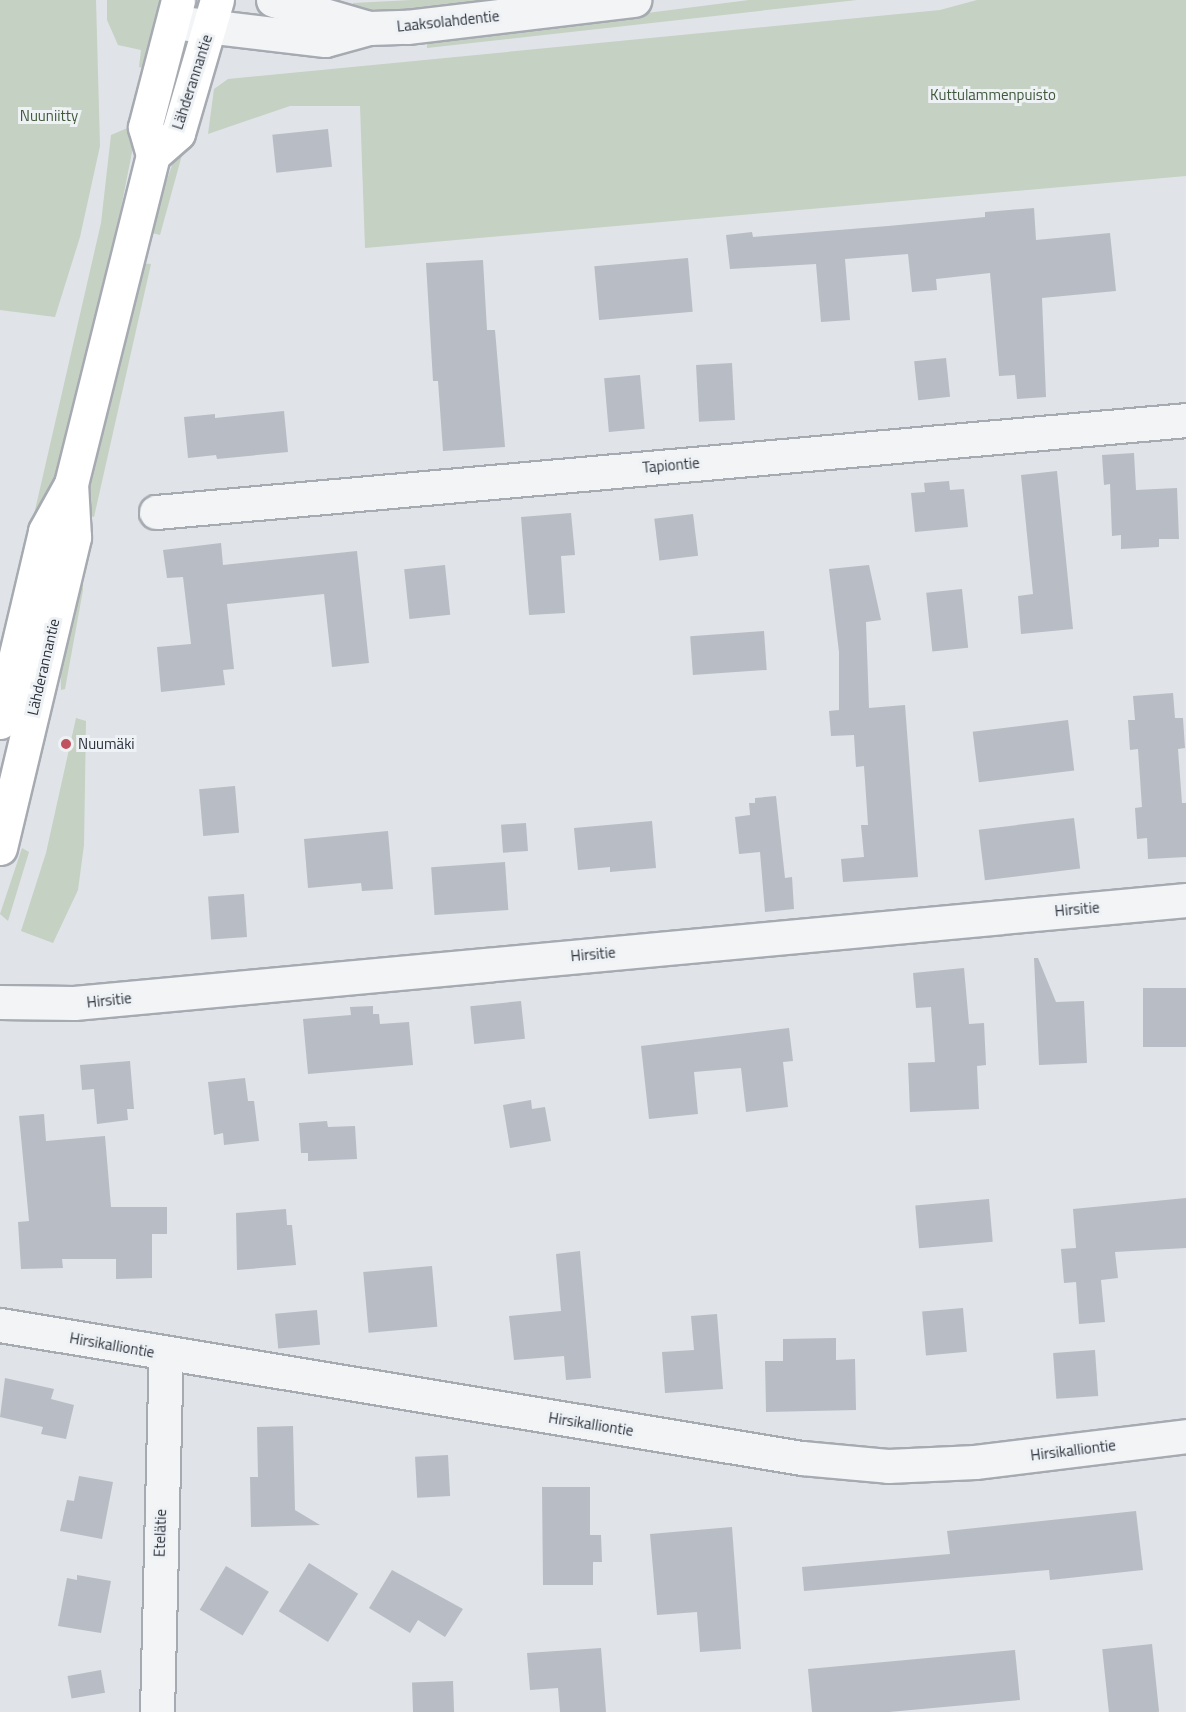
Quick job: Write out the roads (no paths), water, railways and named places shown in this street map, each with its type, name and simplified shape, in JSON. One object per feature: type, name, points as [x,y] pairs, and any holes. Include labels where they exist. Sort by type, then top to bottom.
[{"type":"main road","name":"Lähderannantie","points":[[0,722],[45,531],[71,484],[153,155],[145,127],[175,11]]},
{"type":"main road","name":"Lähderannantie","points":[[153,155],[177,133],[213,14]]},
{"type":"main road","name":"Lähderannantie","points":[[0,848],[74,537],[71,484]]},
{"type":"street","name":"Laaksolahdentie","points":[[273,0],[369,28]]},
{"type":"street","name":"Laaksolahdentie","points":[[175,11],[213,14],[326,40],[369,28],[406,27],[634,0]]},
{"type":"street","name":"Tapiontie","points":[[156,512],[1186,420]]},
{"type":"street","name":"Hirsitie","points":[[0,1002],[74,1003],[1186,900]]},
{"type":"street","name":"Hirsikalliontie","points":[[0,1324],[166,1354],[802,1458],[888,1466],[975,1462],[1186,1436]]},
{"type":"street","name":"Etelätie","points":[[157,1712],[166,1354]]},
{"type":"place","name":"Nuumäki","points":[[66,744]]},
{"type":"park label","name":"Kuttulammenpuisto","points":[[993,95]]},
{"type":"park label","name":"Nuuniitty","points":[[49,116]]}]
